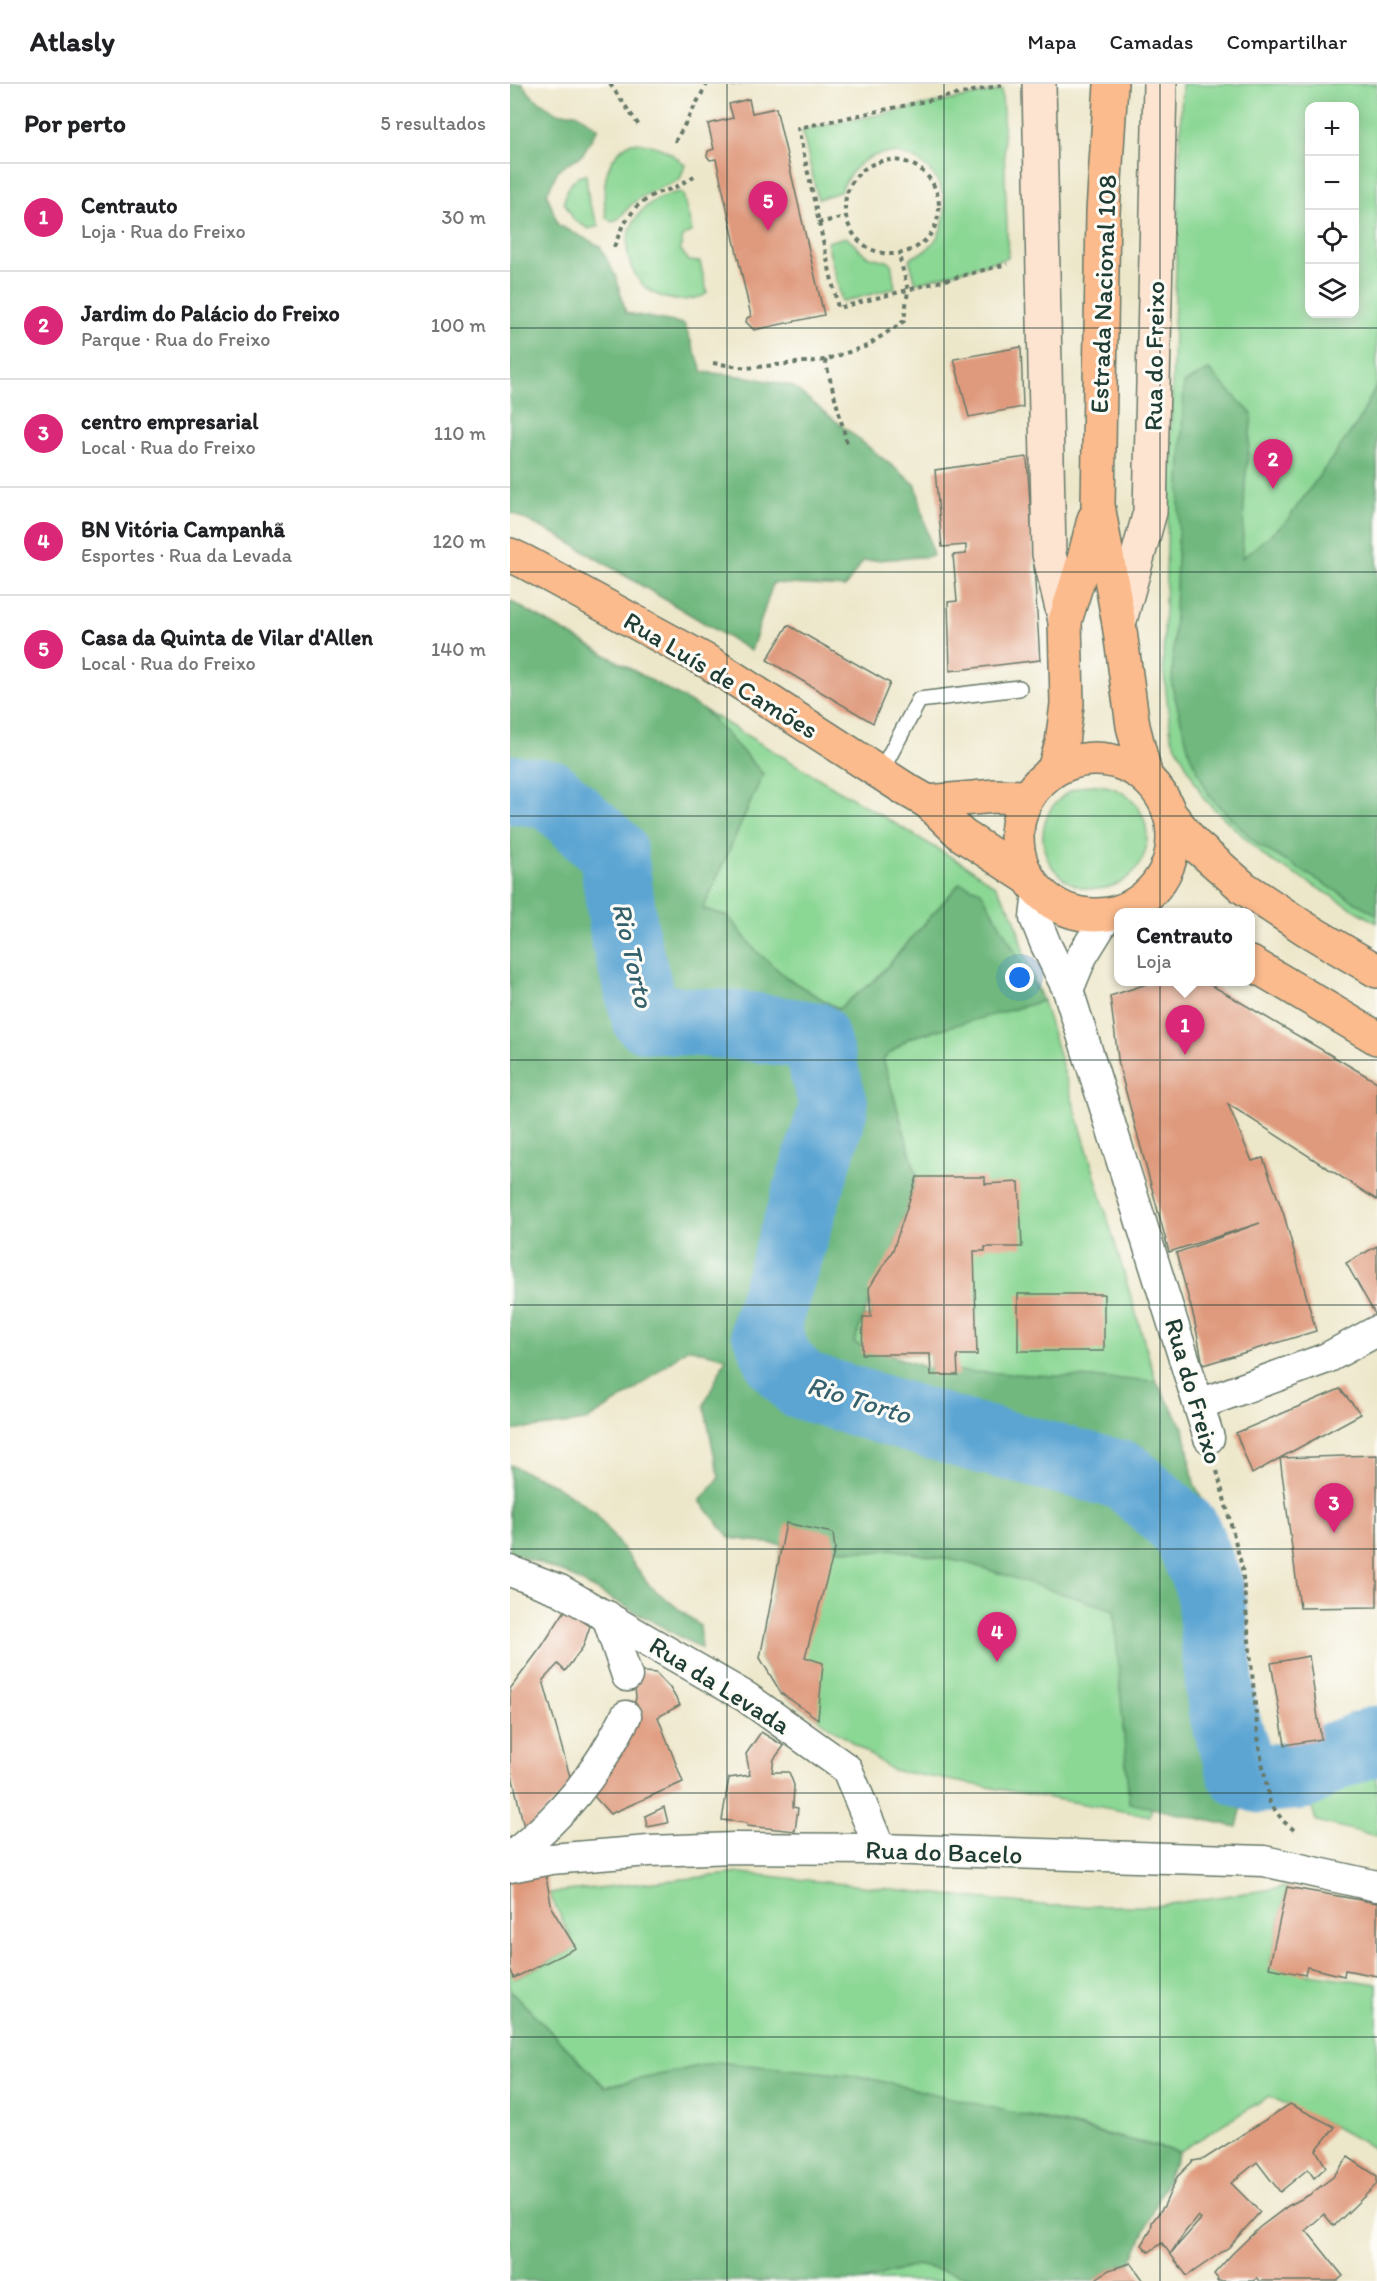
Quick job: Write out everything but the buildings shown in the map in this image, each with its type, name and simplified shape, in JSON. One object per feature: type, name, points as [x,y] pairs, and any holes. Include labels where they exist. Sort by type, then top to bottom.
[{"type":"main road","name":"Estrada Nacional 108","points":[[1098,505],[1103,212],[1111,84]]},
{"type":"main road","points":[[1054,770],[1062,743],[1067,704],[1065,621],[1098,505]]},
{"type":"main road","name":"Rua do Freixo","points":[[1098,505],[1119,624],[1133,726],[1146,777]]},
{"type":"main road","name":"Rua Luís de Camões","points":[[510,555],[710,663],[928,802],[962,835],[1033,885]]},
{"type":"main road","points":[[1114,913],[1090,915],[1071,911],[1054,903],[1033,885],[1019,859],[1016,838],[1018,817],[1026,797],[1038,782],[1054,770],[1074,761],[1099,758],[1124,764],[1146,777],[1160,794],[1169,813],[1193,843],[1244,888],[1306,929],[1377,971]]},
{"type":"main road","points":[[928,802],[996,796],[1026,797]]},
{"type":"main road","points":[[1132,908],[1146,897],[1161,879],[1171,857],[1173,834],[1169,813]]},
{"type":"main road","points":[[1255,965],[1377,1038]]},
{"type":"street","points":[[1039,84],[1049,554],[1065,621]]},
{"type":"street","name":"Rua do Freixo","points":[[1119,624],[1150,512],[1160,84]]},
{"type":"street","name":"Rua do Freixo","points":[[1033,885],[1035,918],[1068,990],[1209,1438]]},
{"type":"street","points":[[1068,990],[1082,957],[1114,925]]},
{"type":"street","points":[[1200,1404],[1327,1358],[1377,1332]]},
{"type":"street","name":"Rua da Levada","points":[[510,1571],[560,1590],[746,1697],[847,1768],[880,1849]]},
{"type":"street","points":[[607,1616],[627,1676]]},
{"type":"street","points":[[510,1858],[554,1820],[579,1791],[601,1762],[626,1716]]},
{"type":"street","name":"Rua do Bacelo","points":[[510,1867],[551,1859],[649,1851],[735,1848],[880,1849],[1264,1861],[1377,1886]]},
{"type":"lane","points":[[880,772],[919,700],[1019,688]]},
{"type":"path","points":[[610,84],[640,127]]},
{"type":"path","points":[[675,142],[707,84]]},
{"type":"path","points":[[731,84],[737,86],[740,84]]},
{"type":"path","points":[[1006,84],[798,128],[838,308],[1014,262]]},
{"type":"path","points":[[878,161],[906,162],[919,168],[936,190],[939,203],[938,218],[925,242],[899,255],[871,250],[859,242],[850,231],[845,217],[844,203],[855,177],[865,167],[878,161]]},
{"type":"path","points":[[614,247],[622,226],[636,207],[654,194],[674,188],[696,175]]},
{"type":"path","points":[[818,223],[845,217]]},
{"type":"path","points":[[713,363],[747,369],[825,360],[867,346],[904,321],[908,290],[899,255]]},
{"type":"path","points":[[825,360],[848,447]]},
{"type":"path","name":"Rua do Freixo","points":[[1209,1438],[1242,1567],[1259,1746],[1269,1803]]},
{"type":"green space","points":[[510,84],[522,84],[533,97],[557,113],[576,113],[598,128],[582,155],[558,170],[547,194],[558,225],[600,246],[616,277],[626,313],[684,324],[703,372],[749,377],[792,386],[916,485],[933,556],[863,561],[845,587],[773,583],[751,651],[559,536],[510,512]]},
{"type":"green space","points":[[1182,84],[1377,84],[1377,923],[1265,857],[1204,799],[1171,736],[1163,665]]},
{"type":"green space","points":[[1002,90],[1008,258],[916,283],[909,259],[926,250],[936,240],[944,218],[944,202],[940,186],[932,173],[921,163],[908,156],[893,153],[877,155],[862,162],[852,172],[840,192],[818,199],[802,130]]},
{"type":"green space","points":[[630,143],[660,148],[685,165],[680,179],[638,199],[621,217],[612,222],[606,217],[604,196],[606,176],[614,157]]},
{"type":"green space","points":[[586,175],[589,203],[599,226],[589,229],[574,220],[564,202],[570,184]]},
{"type":"green space","points":[[680,192],[683,194],[692,231],[683,237],[680,249],[689,261],[700,262],[707,292],[703,296],[680,300],[659,295],[642,284],[632,268],[628,250],[630,231],[639,214],[656,200]]},
{"type":"green space","points":[[846,237],[867,256],[891,262],[895,288],[842,302],[827,242]]},
{"type":"green space","points":[[1209,370],[1252,414],[1245,484],[1242,558],[1286,522],[1358,422],[1377,384],[1377,915],[1258,845],[1210,797],[1190,755],[1172,686],[1184,383]]},
{"type":"green space","points":[[510,601],[704,710],[763,774],[703,909],[728,916],[755,950],[787,978],[838,1009],[877,978],[960,883],[981,891],[1043,1001],[909,1038],[883,1059],[917,1177],[893,1250],[854,1343],[934,1370],[1156,1381],[1184,1429],[1194,1483],[1215,1524],[1255,1751],[1237,1827],[1129,1803],[1114,1610],[967,1563],[891,1549],[872,1552],[730,1538],[700,1501],[719,1478],[704,1405],[726,1358],[688,1348],[628,1395],[586,1421],[510,1431]]},
{"type":"green space","points":[[704,710],[973,870],[996,887],[1014,916],[1024,954],[1042,999],[960,883],[877,978],[838,1009],[787,978],[755,950],[728,916],[703,909],[763,774]]},
{"type":"green space","points":[[1095,785],[1115,789],[1132,800],[1143,817],[1147,837],[1143,857],[1132,874],[1115,885],[1095,889],[1075,885],[1058,874],[1047,857],[1043,837],[1047,817],[1058,800],[1075,789]]},
{"type":"green space","points":[[1043,1000],[1156,1381],[931,1375],[930,1354],[862,1354],[854,1343],[863,1317],[870,1316],[869,1294],[917,1177],[883,1059],[909,1038]]},
{"type":"green space","points":[[510,1465],[555,1485],[595,1512],[650,1586],[700,1626],[702,1649],[565,1573],[510,1552]]},
{"type":"green space","points":[[923,1508],[1188,1616],[1150,1816],[892,1770],[781,1693],[760,1658],[786,1523]]},
{"type":"green space","points":[[1377,1714],[1377,1836],[1316,1821],[1292,1753],[1338,1739]]},
{"type":"green space","points":[[741,1873],[1051,1906],[1155,1906],[1287,1887],[1269,1968],[1377,1984],[1377,2150],[1269,2096],[1179,2152],[1047,2119],[717,2062],[605,2087],[510,1990],[510,1968],[515,1978],[576,1948],[549,1893]]},
{"type":"green space","points":[[510,1990],[605,2087],[717,2062],[859,2076],[1179,2152],[1131,2263],[1109,2270],[1093,2281],[989,2281],[917,2265],[863,2281],[510,2281]]},
{"type":"green space","points":[[917,2265],[989,2281],[863,2281]]},
{"type":"waterway","name":"Rio Torto","points":[[510,789],[550,794],[613,851],[625,938],[646,1018],[745,1026],[814,1036],[834,1106],[765,1328],[779,1361],[801,1385],[966,1435],[1125,1476],[1186,1530],[1210,1588],[1222,1709],[1242,1773],[1260,1779],[1303,1775],[1333,1757],[1377,1740]]},
{"type":"place","name":"Casa da Quinta de Vilar d'Allen","points":[[768,231]]},
{"type":"place","name":"Jardim do Palácio do Freixo","points":[[1273,489]]},
{"type":"place","name":"Centrauto","points":[[1185,1055]]},
{"type":"place","name":"centro empresarial","points":[[1334,1533]]},
{"type":"place","name":"BN Vitória Campanhã","points":[[997,1662]]}]
